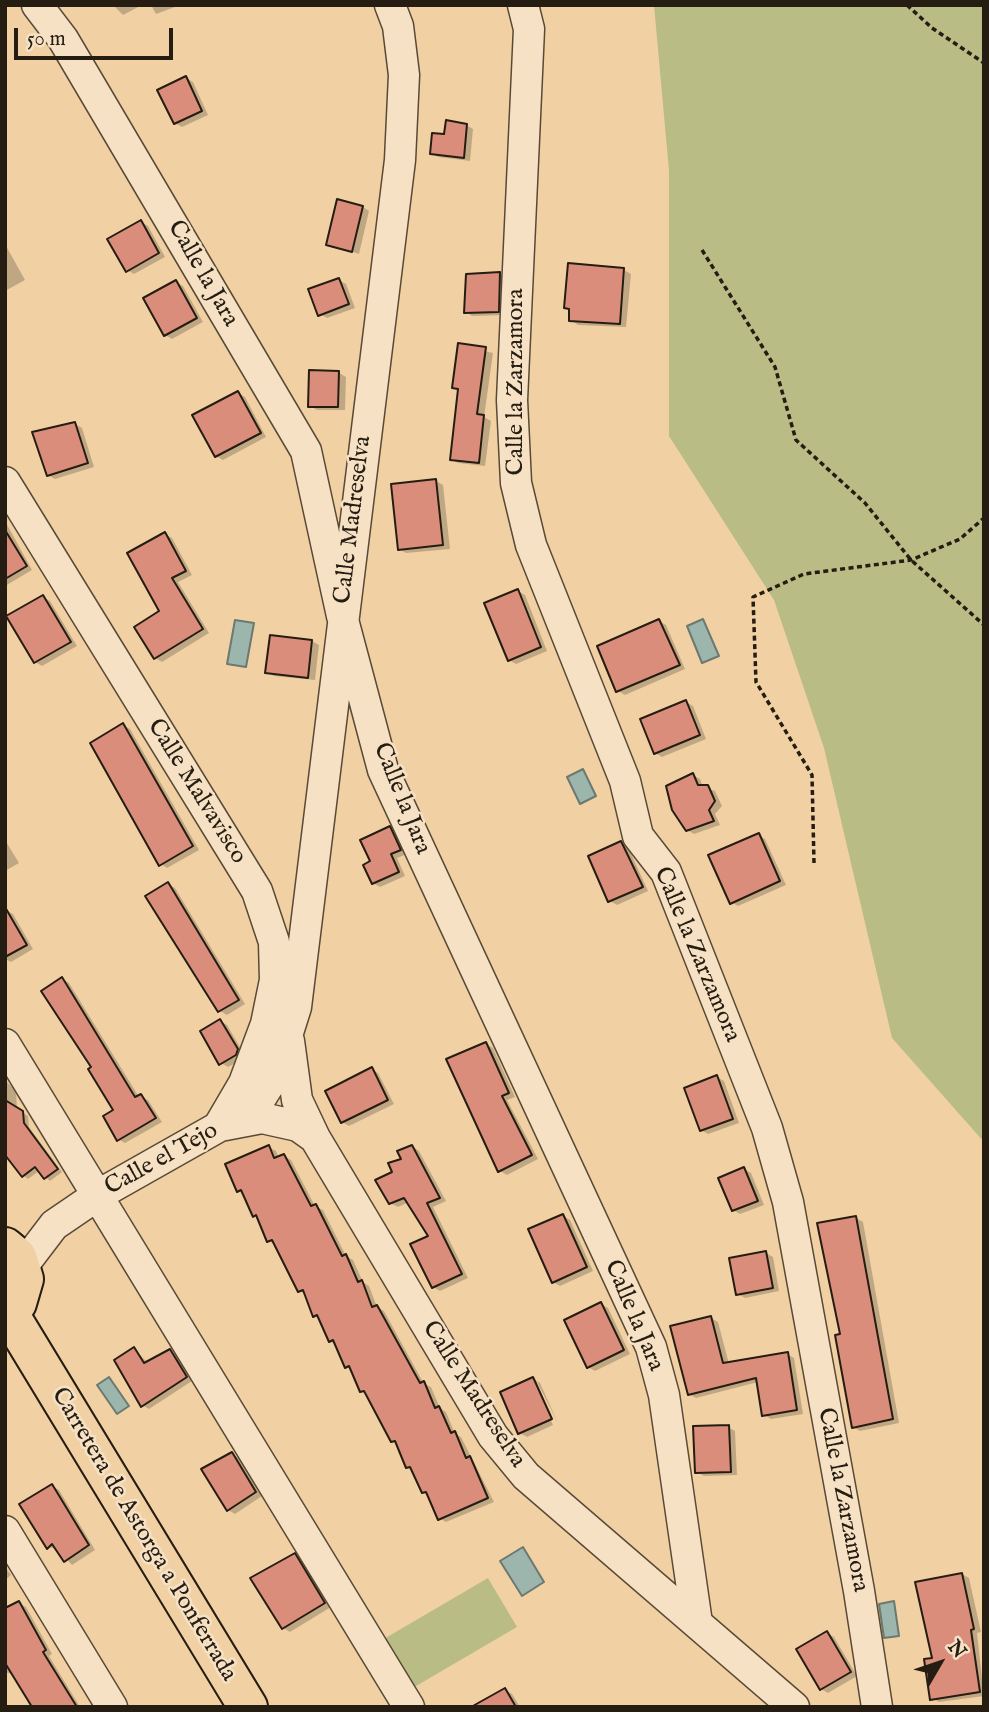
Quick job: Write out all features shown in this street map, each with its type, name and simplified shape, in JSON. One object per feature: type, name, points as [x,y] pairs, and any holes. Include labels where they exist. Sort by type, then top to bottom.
[{"type":"main road","name":"Carretera de Astorga a Ponferrada","points":[[10,1288],[39,1363],[248,1707]]},
{"type":"street","name":"Calle la Jara","points":[[37,5],[63,39],[306,451],[342,616],[383,770],[651,1347],[664,1395],[697,1623]]},
{"type":"street","name":"Calle Madreselva","points":[[220,1126],[257,1104],[274,1077],[296,1007],[400,160],[404,75],[398,26],[390,5]]},
{"type":"street","name":"Calle la Zarzamora","points":[[523,5],[529,29],[512,400],[516,483],[531,545],[625,781],[638,836],[666,872],[767,1128],[788,1202],[859,1591],[877,1707]]},
{"type":"street","name":"Calle Malvavisco","points":[[5,482],[257,891],[274,942],[275,980],[266,1024],[244,1083],[220,1126]]},
{"type":"street","name":"Calle Madreselva","points":[[288,1035],[297,1100],[315,1138],[493,1436],[526,1476],[697,1623],[762,1694],[794,1707]]},
{"type":"street","points":[[5,1044],[410,1707]]},
{"type":"street","name":"Calle el Tejo","points":[[10,1288],[54,1225],[98,1195],[220,1126],[262,1118],[298,1126],[315,1138]]},
{"type":"street","points":[[5,1531],[112,1707]]},
{"type":"path","points":[[907,5],[932,28],[984,63]]},
{"type":"path","points":[[702,250],[775,367],[796,440],[865,503],[911,560],[984,625]]},
{"type":"path","points":[[814,863],[812,775],[756,682],[753,597],[804,574],[911,560],[960,539],[984,518]]},
{"type":"green space","points":[[654,5],[984,5],[984,1142],[892,1038],[824,748],[774,600],[669,436],[669,171]]},
{"type":"green space","points":[[488,1578],[517,1627],[411,1689],[382,1640]]},
{"type":"water","points":[[703,619],[719,656],[702,663],[687,626]]},
{"type":"water","points":[[235,620],[254,623],[246,667],[227,664]]},
{"type":"water","points":[[583,769],[596,796],[580,804],[567,777]]},
{"type":"water","points":[[109,1377],[129,1406],[117,1414],[97,1385]]},
{"type":"water","points":[[523,1547],[544,1582],[522,1596],[500,1561]]},
{"type":"water","points":[[894,1601],[899,1636],[884,1638],[879,1604]]},
{"type":"building","points":[[186,76],[202,111],[174,124],[157,90]]},
{"type":"building","points":[[446,120],[467,124],[464,158],[430,154],[432,133],[444,134]]},
{"type":"building","points":[[337,199],[363,206],[352,252],[326,245]]},
{"type":"building","points":[[141,220],[159,253],[126,272],[107,239]]},
{"type":"building","points":[[568,263],[624,268],[620,324],[569,321],[569,309],[564,308]]},
{"type":"building","points":[[500,272],[499,312],[464,313],[466,274]]},
{"type":"building","points":[[339,278],[349,304],[318,316],[308,289]]},
{"type":"building","points":[[176,280],[197,318],[164,336],[143,298]]},
{"type":"building","points":[[458,343],[486,347],[477,414],[484,415],[479,463],[450,460],[458,389],[452,388]]},
{"type":"building","points":[[309,370],[339,371],[338,407],[308,407]]},
{"type":"building","points":[[238,391],[261,433],[215,457],[192,415]]},
{"type":"building","points":[[75,422],[88,463],[47,476],[32,432]]},
{"type":"building","points":[[436,479],[443,545],[398,550],[391,484]]},
{"type":"building","points":[[5,530],[27,566],[5,579]]},
{"type":"building","points":[[165,532],[186,571],[172,578],[203,629],[154,659],[134,627],[159,611],[127,553]]},
{"type":"building","points":[[518,589],[541,647],[508,661],[484,603]]},
{"type":"building","points":[[43,595],[71,642],[34,663],[6,616]]},
{"type":"building","points":[[659,619],[680,665],[616,692],[597,646]]},
{"type":"building","points":[[270,635],[312,640],[308,678],[265,673]]},
{"type":"building","points":[[686,700],[700,735],[654,754],[640,719]]},
{"type":"building","points":[[123,723],[193,846],[159,866],[90,743]]},
{"type":"building","points":[[693,773],[698,785],[708,785],[715,801],[709,810],[714,821],[686,831],[672,810],[666,786]]},
{"type":"building","points":[[390,826],[401,850],[391,854],[399,872],[372,884],[363,865],[370,861],[360,840]]},
{"type":"building","points":[[759,833],[780,881],[730,904],[708,855]]},
{"type":"building","points":[[621,841],[643,887],[608,902],[588,856]]},
{"type":"building","points":[[168,882],[239,1000],[218,1012],[145,896]]},
{"type":"building","points":[[5,907],[27,945],[5,957]]},
{"type":"building","points":[[62,977],[135,1097],[141,1094],[156,1118],[117,1141],[103,1116],[113,1110],[88,1069],[91,1067],[41,991]]},
{"type":"building","points":[[220,1019],[238,1049],[236,1055],[219,1065],[200,1031]]},
{"type":"building","points":[[486,1042],[509,1093],[502,1096],[532,1155],[498,1172],[446,1059]]},
{"type":"building","points":[[372,1067],[388,1100],[341,1123],[325,1091]]},
{"type":"building","points":[[717,1075],[733,1119],[700,1131],[684,1088]]},
{"type":"building","points":[[5,1100],[23,1111],[24,1123],[58,1169],[44,1179],[35,1167],[22,1177],[5,1155]]},
{"type":"building","points":[[269,1145],[274,1158],[284,1154],[311,1206],[316,1204],[342,1256],[346,1254],[358,1282],[362,1280],[372,1307],[377,1305],[420,1383],[424,1381],[435,1408],[439,1406],[451,1433],[455,1431],[466,1458],[470,1456],[488,1498],[438,1520],[426,1492],[422,1493],[410,1467],[406,1468],[395,1441],[391,1442],[364,1391],[360,1392],[349,1366],[345,1368],[333,1340],[329,1342],[317,1315],[313,1317],[303,1290],[298,1292],[272,1240],[267,1242],[256,1215],[253,1217],[241,1190],[237,1192],[225,1164]]},
{"type":"building","points":[[412,1145],[440,1198],[427,1203],[462,1274],[432,1288],[410,1244],[428,1236],[404,1198],[389,1204],[375,1180],[392,1172],[388,1163],[401,1159],[397,1151]]},
{"type":"building","points":[[744,1167],[758,1201],[732,1211],[718,1178]]},
{"type":"building","points":[[563,1214],[587,1267],[552,1283],[528,1229]]},
{"type":"building","points":[[856,1216],[893,1419],[852,1428],[835,1335],[840,1334],[817,1223]]},
{"type":"building","points":[[766,1251],[773,1288],[736,1295],[729,1258]]},
{"type":"building","points":[[601,1302],[624,1350],[587,1368],[564,1320]]},
{"type":"building","points":[[711,1316],[723,1363],[788,1352],[797,1410],[762,1416],[756,1378],[688,1395],[670,1326]]},
{"type":"building","points":[[134,1347],[144,1363],[170,1349],[187,1377],[141,1407],[114,1360]]},
{"type":"building","points":[[533,1377],[552,1419],[518,1434],[500,1392]]},
{"type":"building","points":[[729,1425],[731,1472],[695,1473],[693,1426]]},
{"type":"building","points":[[232,1452],[256,1492],[227,1511],[201,1469]]},
{"type":"building","points":[[52,1484],[89,1545],[64,1562],[52,1544],[47,1549],[19,1504]]},
{"type":"building","points":[[295,1553],[325,1603],[282,1629],[250,1578]]},
{"type":"building","points":[[962,1573],[974,1629],[971,1630],[980,1692],[930,1700],[924,1659],[932,1658],[915,1582]]},
{"type":"building","points":[[19,1601],[46,1650],[43,1652],[77,1707],[32,1707],[5,1663],[5,1608]]},
{"type":"building","points":[[827,1631],[851,1672],[820,1690],[796,1649]]},
{"type":"building","points":[[505,1688],[516,1707],[471,1707]]}]
